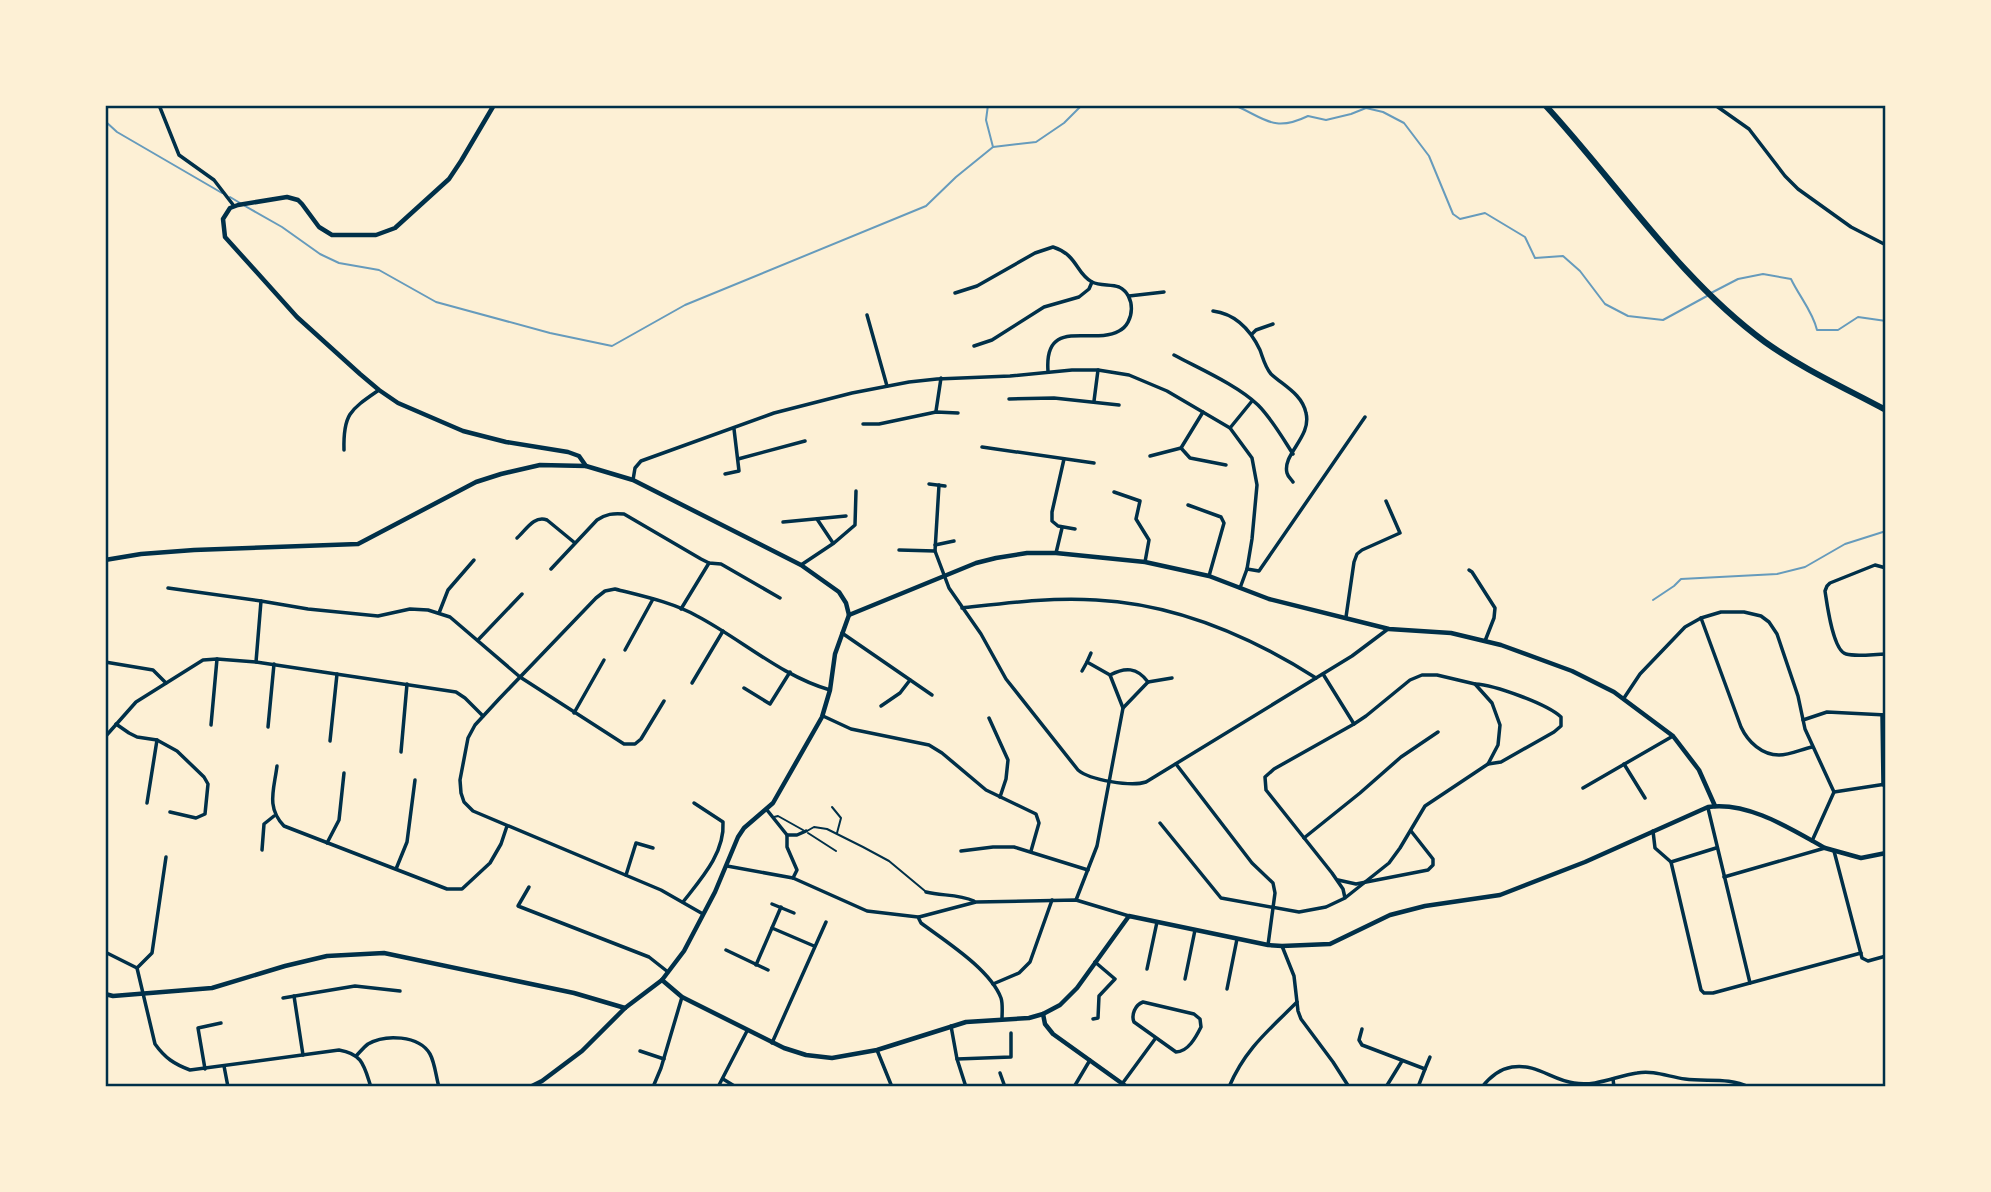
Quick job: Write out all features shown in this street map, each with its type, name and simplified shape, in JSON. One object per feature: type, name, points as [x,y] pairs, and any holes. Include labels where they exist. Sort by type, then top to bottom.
[{"type":"main road","points":[[1545,105],[1669,252],[1719,303],[1765,342],[1810,370],[1886,410]]},
{"type":"street","points":[[159,105],[179,155],[214,180],[234,206]]},
{"type":"street","points":[[494,105],[449,179],[401,224],[389,231],[376,235],[332,235],[319,227],[302,204],[292,198],[282,197],[234,206],[227,211],[223,219],[225,237],[297,317],[379,390],[446,425],[506,442],[568,452],[579,456],[586,466]]},
{"type":"street","points":[[1715,105],[1749,129],[1798,189],[1843,222],[1886,245]]},
{"type":"street","points":[[955,293],[977,286],[1035,253],[1053,247],[1069,254],[1092,282],[1120,287],[1129,296],[1132,313],[1126,327],[1116,333],[1071,335],[1059,340],[1050,348],[1048,371]]},
{"type":"street","points":[[974,346],[992,340],[1044,307],[1079,297],[1089,289],[1092,282]]},
{"type":"street","points":[[1129,296],[1164,292]]},
{"type":"street","points":[[1213,311],[1224,312],[1246,326],[1271,373],[1300,400],[1306,414],[1306,430],[1288,461],[1287,473],[1293,482]]},
{"type":"street","points":[[867,315],[887,386]]},
{"type":"street","points":[[1252,334],[1273,324]]},
{"type":"street","points":[[1174,355],[1219,379],[1252,401],[1269,418],[1293,454]]},
{"type":"street","points":[[1094,401],[1098,370]]},
{"type":"street","points":[[633,480],[635,468],[641,461],[774,413],[887,386],[1048,371],[1098,370],[1129,375],[1167,391],[1230,428],[1252,458],[1256,485],[1252,539],[1247,569],[1240,588]]},
{"type":"street","points":[[936,412],[942,379]]},
{"type":"street","points":[[344,450],[343,434],[354,407],[379,390]]},
{"type":"street","points":[[1009,398],[1054,398],[1119,405]]},
{"type":"street","points":[[1230,428],[1252,401]]},
{"type":"street","points":[[863,424],[879,424],[936,412],[958,413]]},
{"type":"street","points":[[1150,456],[1181,448],[1203,412]]},
{"type":"street","points":[[1247,569],[1259,571],[1365,417]]},
{"type":"street","points":[[725,474],[739,471],[734,428]]},
{"type":"street","points":[[738,459],[805,442]]},
{"type":"street","points":[[982,447],[1094,463]]},
{"type":"street","points":[[1181,448],[1190,457],[1226,465]]},
{"type":"street","points":[[1064,459],[1052,521],[1062,527],[1075,529]]},
{"type":"street","points":[[105,560],[194,550],[358,544],[476,482],[540,466],[586,466],[633,480],[801,565],[839,592],[849,615],[835,654],[830,690],[823,713],[773,803],[744,828],[684,951],[662,980],[625,1009],[582,1051],[530,1087]]},
{"type":"street","points":[[929,484],[945,485]]},
{"type":"street","points":[[939,485],[935,548],[943,576],[981,634],[1006,679],[1077,770],[1085,776],[1130,785],[1141,784],[1365,648],[1389,629]]},
{"type":"street","points":[[801,565],[855,525],[856,491]]},
{"type":"street","points":[[1114,492],[1140,500],[1136,519],[1149,540],[1145,562]]},
{"type":"street","points":[[1346,617],[1357,554],[1400,533],[1386,501]]},
{"type":"street","points":[[1188,505],[1221,517],[1224,523],[1209,576]]},
{"type":"street","points":[[551,569],[597,520],[605,514],[624,514],[709,563],[721,564],[780,598]]},
{"type":"street","points":[[783,522],[846,516]]},
{"type":"street","points":[[517,538],[536,519],[542,517],[575,543]]},
{"type":"street","points":[[817,519],[834,543]]},
{"type":"street","points":[[1056,553],[1062,527]]},
{"type":"street","points":[[1149,540],[1157,541]]},
{"type":"street","points":[[899,550],[935,548],[954,541]]},
{"type":"street","points":[[849,615],[976,563],[1029,553],[1145,562],[1209,576],[1269,598],[1389,629],[1451,633],[1501,645],[1572,671],[1612,690],[1673,736],[1699,770],[1715,806]]},
{"type":"street","points":[[438,614],[449,590],[474,560]]},
{"type":"street","points":[[681,609],[709,563]]},
{"type":"street","points":[[1886,568],[1875,565],[1830,583],[1825,591],[1835,641],[1841,652],[1847,655],[1886,654]]},
{"type":"street","points":[[1469,570],[1495,608],[1485,641]]},
{"type":"street","points":[[168,588],[308,609],[378,616],[410,609],[450,617],[520,677],[624,744],[635,744],[641,739],[664,701]]},
{"type":"street","points":[[703,914],[661,890],[473,811],[464,803],[460,779],[468,738],[483,716],[601,593],[615,589],[653,599],[697,616],[790,672],[817,687],[830,690]]},
{"type":"street","points":[[105,599],[106,592]]},
{"type":"street","points":[[478,640],[522,594]]},
{"type":"street","points":[[625,650],[653,599]]},
{"type":"street","points":[[962,607],[1067,599],[1142,605],[1186,616],[1234,634],[1274,652],[1315,678]]},
{"type":"street","points":[[256,662],[261,601]]},
{"type":"street","points":[[1623,698],[1649,664],[1685,628],[1701,618],[1721,612],[1744,612],[1766,618],[1777,635],[1812,747],[1834,792]]},
{"type":"street","points":[[1701,618],[1741,727],[1749,740],[1762,750],[1780,755],[1812,747]]},
{"type":"street","points":[[692,683],[723,631]]},
{"type":"street","points":[[842,633],[932,695]]},
{"type":"street","points":[[1082,671],[1091,653]]},
{"type":"street","points":[[105,737],[136,702],[203,660],[217,659],[274,664],[456,692],[483,716]]},
{"type":"street","points":[[211,725],[217,659]]},
{"type":"street","points":[[574,713],[604,660]]},
{"type":"street","points":[[105,662],[153,670],[166,683]]},
{"type":"street","points":[[1076,900],[1097,846],[1123,708],[1110,675],[1087,662]]},
{"type":"street","points":[[268,727],[274,664]]},
{"type":"street","points":[[1110,675],[1130,669],[1148,682]]},
{"type":"street","points":[[744,688],[770,704],[790,672]]},
{"type":"street","points":[[330,741],[337,673]]},
{"type":"street","points":[[1323,674],[1354,724]]},
{"type":"street","points":[[1160,823],[1218,897],[1307,912],[1326,907],[1345,898],[1389,863],[1425,806],[1488,764],[1501,762],[1554,732],[1561,726],[1561,717],[1550,709],[1489,685],[1437,675],[1422,675],[1410,680],[1354,724],[1269,773],[1265,777],[1264,785],[1269,796],[1336,879],[1345,898]]},
{"type":"street","points":[[1123,708],[1148,682],[1172,678]]},
{"type":"street","points":[[881,706],[900,692],[909,680]]},
{"type":"street","points":[[401,752],[407,684]]},
{"type":"street","points":[[1475,684],[1492,703],[1500,725],[1498,745],[1488,764]]},
{"type":"street","points":[[1803,720],[1827,712],[1884,715],[1884,785],[1834,792]]},
{"type":"street","points":[[823,713],[851,729],[933,747],[972,779],[1000,797],[1036,814],[1039,823],[1031,851]]},
{"type":"street","points":[[989,718],[1008,760],[1000,797]]},
{"type":"street","points":[[116,724],[138,737],[157,740],[177,751],[204,777],[208,784],[205,814],[196,818],[170,812]]},
{"type":"street","points":[[1304,838],[1401,757],[1438,732]]},
{"type":"street","points":[[1583,788],[1673,736]]},
{"type":"street","points":[[147,803],[157,740]]},
{"type":"street","points":[[1176,764],[1252,863],[1272,881],[1275,892],[1268,945]]},
{"type":"street","points":[[1624,764],[1645,798]]},
{"type":"street","points":[[277,766],[272,802],[274,816],[284,826],[447,889],[462,890],[490,863],[507,826]]},
{"type":"street","points":[[327,843],[339,820],[344,773]]},
{"type":"street","points":[[396,869],[407,842],[415,780]]},
{"type":"street","points":[[1812,841],[1834,792]]},
{"type":"street","points":[[683,902],[718,852],[724,835],[723,822],[694,803]]},
{"type":"street","points":[[727,866],[793,878],[860,909],[918,917],[975,902],[1076,900],[1129,916],[1282,946],[1330,944],[1390,915],[1436,904],[1500,895],[1585,862],[1708,807],[1732,808],[1764,817],[1825,848],[1861,858],[1886,853]]},
{"type":"street","points":[[1708,807],[1750,983]]},
{"type":"street","points":[[767,810],[787,835],[786,846],[797,870],[793,878]]},
{"type":"street","points":[[262,850],[264,824],[274,816]]},
{"type":"street","points":[[787,835],[806,831]]},
{"type":"street","points":[[1336,879],[1356,884],[1431,868],[1433,859],[1411,831]]},
{"type":"street","points":[[1653,831],[1655,848],[1671,862],[1701,990],[1704,993],[1713,993],[1861,953]]},
{"type":"street","points":[[626,875],[636,843],[653,848]]},
{"type":"street","points":[[961,851],[1005,846],[1031,851],[1088,870]]},
{"type":"street","points":[[1671,862],[1717,848]]},
{"type":"street","points":[[1724,877],[1825,848]]},
{"type":"street","points":[[1835,851],[1861,953],[1865,961],[1886,956]]},
{"type":"street","points":[[137,968],[152,953],[166,858]]},
{"type":"street","points":[[529,887],[518,906],[649,957],[668,972]]},
{"type":"street","points":[[926,892],[963,896],[975,902]]},
{"type":"street","points":[[993,984],[1019,973],[1030,962],[1052,900]]},
{"type":"street","points":[[772,904],[794,913]]},
{"type":"street","points":[[756,965],[781,907]]},
{"type":"street","points":[[662,980],[682,997],[772,1043],[806,1055],[832,1058],[877,1050],[966,1022],[1029,1018],[1052,1011],[1070,996],[1129,916]]},
{"type":"street","points":[[918,917],[921,923],[974,963],[993,984],[1001,999],[1002,1019]]},
{"type":"street","points":[[772,1043],[826,922]]},
{"type":"street","points":[[1147,969],[1157,922]]},
{"type":"street","points":[[772,928],[814,946]]},
{"type":"street","points":[[1185,979],[1195,930]]},
{"type":"street","points":[[1227,989],[1237,939]]},
{"type":"street","points":[[1282,946],[1294,976],[1298,1011],[1305,1026],[1349,1087]]},
{"type":"street","points":[[726,950],[768,970]]},
{"type":"street","points":[[105,952],[137,968],[155,1044],[174,1064],[190,1070],[205,1069],[339,1050],[350,1052],[364,1064],[371,1087]]},
{"type":"street","points":[[105,994],[113,996],[212,988],[327,956],[384,953],[573,993],[625,1009]]},
{"type":"street","points":[[1093,1019],[1098,1018],[1099,996],[1115,979],[1095,962]]},
{"type":"street","points":[[284,998],[355,986],[400,990]]},
{"type":"street","points":[[294,996],[303,1055]]},
{"type":"street","points":[[653,1087],[682,997]]},
{"type":"street","points":[[1229,1087],[1250,1049],[1273,1023],[1297,1002]]},
{"type":"street","points":[[1140,1003],[1194,1014],[1201,1022],[1199,1031],[1181,1052],[1176,1052],[1155,1039],[1133,1019],[1135,1009],[1140,1003]]},
{"type":"street","points":[[1043,1014],[1045,1024],[1053,1034],[1124,1085],[1155,1039]]},
{"type":"street","points":[[205,1069],[198,1028],[221,1023]]},
{"type":"street","points":[[951,1026],[966,1087]]},
{"type":"street","points":[[1362,1029],[1359,1038],[1363,1045],[1425,1069]]},
{"type":"street","points":[[718,1087],[747,1031]]},
{"type":"street","points":[[957,1059],[1011,1057],[1011,1033]]},
{"type":"street","points":[[356,1056],[368,1044],[380,1039],[393,1037],[414,1042],[430,1054],[439,1087]]},
{"type":"street","points":[[877,1050],[892,1087]]},
{"type":"street","points":[[640,1051],[664,1059]]},
{"type":"street","points":[[1418,1087],[1430,1058]]},
{"type":"street","points":[[1074,1087],[1090,1060]]},
{"type":"street","points":[[1386,1087],[1402,1061]]},
{"type":"street","points":[[224,1066],[228,1087]]},
{"type":"street","points":[[1482,1087],[1501,1070],[1519,1066],[1542,1070],[1574,1083],[1588,1084],[1644,1072],[1749,1087]]},
{"type":"street","points":[[1000,1073],[1005,1087]]},
{"type":"street","points":[[723,1079],[736,1087]]},
{"type":"street","points":[[1614,1079],[1614,1087]]},
{"type":"lane","points":[[832,807],[841,818],[836,834]]},
{"type":"lane","points":[[772,817],[778,816],[806,831],[836,852]]},
{"type":"lane","points":[[806,831],[814,827],[827,829],[889,861],[926,892]]},
{"type":"waterway","points":[[988,105],[986,120],[993,147]]},
{"type":"waterway","points":[[245,206],[282,227],[320,254],[339,263],[379,270],[436,302],[550,333],[612,346],[685,305],[926,206],[993,147],[1036,142],[1064,123],[1082,105]]},
{"type":"waterway","points":[[1234,105],[1262,119],[1277,123],[1296,121],[1308,116],[1326,120],[1366,108],[1383,112],[1404,123],[1429,156],[1453,214],[1460,219],[1485,213],[1525,237],[1535,258],[1563,256],[1580,271],[1605,304],[1628,316],[1663,320],[1707,296]]},
{"type":"waterway","points":[[105,121],[117,132],[222,193]]},
{"type":"waterway","points":[[230,197],[240,203]]},
{"type":"waterway","points":[[1711,293],[1738,279],[1763,274],[1791,279],[1817,330],[1838,330],[1858,317],[1886,321]]},
{"type":"waterway","points":[[1653,600],[1681,579],[1777,574],[1805,567],[1845,544],[1886,531]]}]
